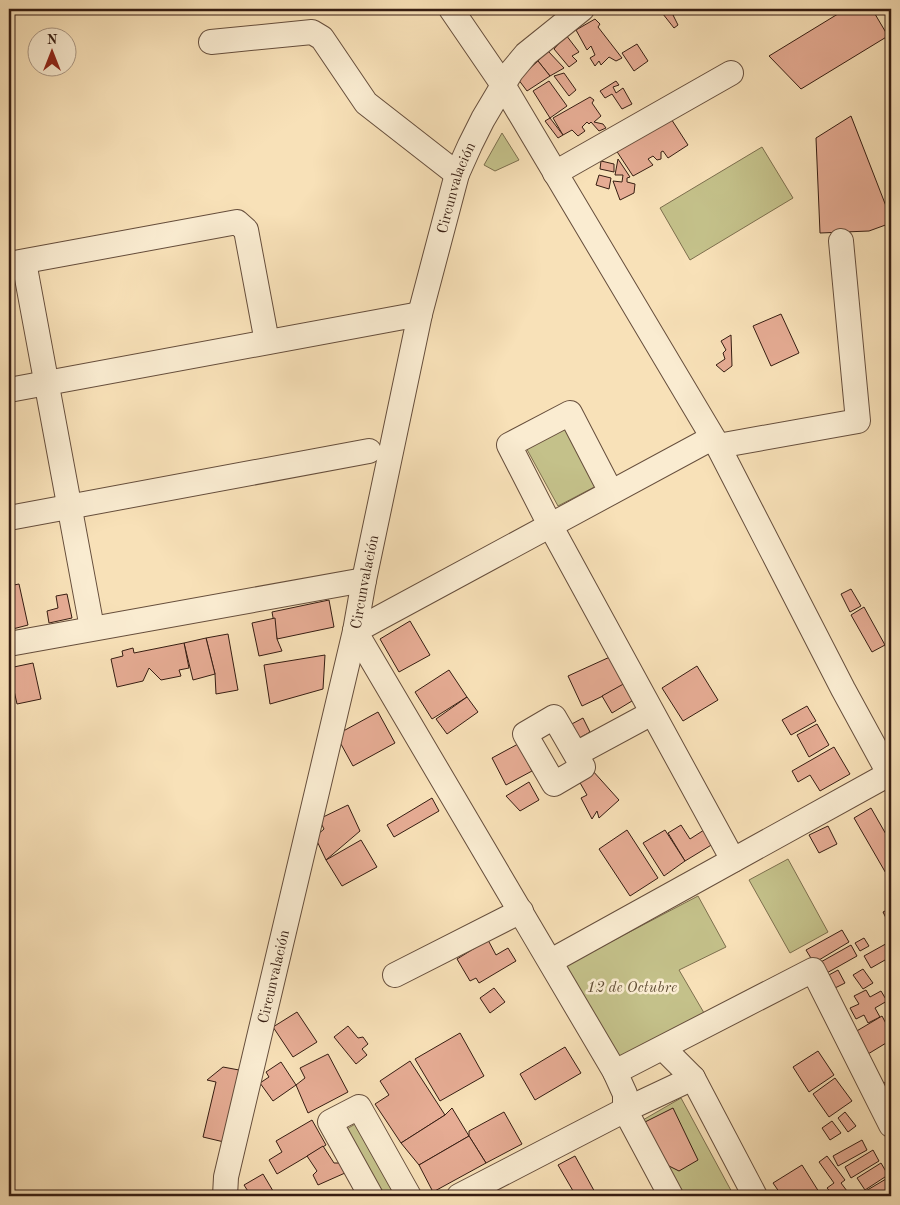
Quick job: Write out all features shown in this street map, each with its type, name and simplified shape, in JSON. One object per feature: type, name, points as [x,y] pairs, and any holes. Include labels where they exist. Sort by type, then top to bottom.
[{"type":"street","points":[[451,9],[502,86],[715,442],[843,689],[890,775],[551,961]]},
{"type":"street","name":"Circunvalación","points":[[225,1196],[226,1177],[355,631],[420,314],[458,174],[470,145],[502,86],[526,54],[582,9]]},
{"type":"street","points":[[211,42],[312,32],[322,38],[366,102],[458,174]]},
{"type":"street","points":[[555,173],[732,73]]},
{"type":"street","points":[[92,628],[46,384],[16,263],[237,222],[246,230],[267,342]]},
{"type":"street","points":[[671,1196],[625,1110],[625,1094],[615,1072],[355,631],[612,492],[715,442],[858,420],[841,241]]},
{"type":"street","points":[[9,390],[420,314]]},
{"type":"street","points":[[612,492],[570,413],[509,445],[550,525],[733,860]]},
{"type":"street","points":[[9,518],[369,451]]},
{"type":"street","points":[[9,644],[364,580]]},
{"type":"street","points":[[576,754],[652,713]]},
{"type":"street","points":[[395,975],[521,911]]},
{"type":"street","points":[[615,1072],[813,970],[891,1125]]},
{"type":"street","points":[[663,1048],[693,1078],[755,1196]]},
{"type":"street","points":[[459,1196],[625,1110],[693,1078]]},
{"type":"street","points":[[371,1196],[330,1122],[359,1107],[409,1196]]},
{"type":"green space","points":[[502,133],[519,160],[495,171],[484,165]]},
{"type":"green space","points":[[762,147],[793,198],[690,260],[660,208]]},
{"type":"green space","points":[[567,421],[600,484],[558,506],[524,444]]},
{"type":"green space","points":[[788,859],[828,932],[790,953],[749,880]]},
{"type":"green space","name":"12 de Octubre","points":[[698,896],[726,947],[679,970],[707,1018],[621,1062],[563,967]]},
{"type":"green space","points":[[681,1098],[734,1196],[676,1196],[636,1124]]},
{"type":"green space","points":[[357,1123],[398,1196],[382,1196],[345,1130]]},
{"type":"building","points":[[659,9],[680,9],[682,11],[673,15],[678,25],[674,28]]},
{"type":"building","points":[[846,9],[872,9],[888,36],[801,89],[769,56]]},
{"type":"building","points":[[595,19],[600,24],[598,27],[622,58],[616,61],[609,57],[601,65],[599,61],[595,66],[590,58],[595,55],[591,46],[587,50],[576,30]]},
{"type":"building","points":[[566,35],[579,52],[572,56],[577,61],[569,67],[554,49]]},
{"type":"building","points":[[637,44],[648,61],[634,71],[622,53]]},
{"type":"building","points":[[548,51],[564,68],[550,76],[538,61]]},
{"type":"building","points":[[538,61],[550,76],[527,91],[518,79]]},
{"type":"building","points":[[564,73],[576,90],[569,96],[554,76]]},
{"type":"building","points":[[549,81],[567,106],[550,118],[533,91]]},
{"type":"building","points":[[616,81],[619,85],[613,87],[616,93],[623,88],[632,104],[622,109],[612,94],[605,98],[600,91]]},
{"type":"building","points":[[590,97],[594,100],[592,103],[601,116],[594,122],[603,124],[606,128],[599,131],[591,122],[589,124],[587,122],[582,127],[585,131],[578,136],[572,130],[563,135],[553,118]]},
{"type":"building","points":[[666,111],[688,145],[668,158],[663,151],[661,152],[661,159],[657,160],[653,156],[648,159],[653,165],[633,176],[612,144]]},
{"type":"building","points":[[851,116],[891,223],[869,231],[820,233],[816,138]]},
{"type":"building","points":[[550,118],[563,135],[558,138],[545,121]]},
{"type":"building","points":[[618,159],[630,177],[627,178],[627,182],[635,184],[634,193],[620,200],[613,181],[622,182],[623,175],[615,175]]},
{"type":"building","points":[[601,161],[614,164],[614,172],[600,169]]},
{"type":"building","points":[[599,175],[611,178],[609,189],[596,185]]},
{"type":"building","points":[[781,314],[799,353],[771,366],[753,326]]},
{"type":"building","points":[[731,335],[732,366],[724,372],[716,365],[725,359],[723,353],[726,350],[721,341]]},
{"type":"building","points":[[19,584],[28,625],[9,630],[9,586]]},
{"type":"building","points":[[851,589],[861,606],[850,612],[841,594]]},
{"type":"building","points":[[67,594],[72,618],[49,623],[47,611],[58,608],[56,596]]},
{"type":"building","points":[[329,600],[334,627],[277,639],[272,612]]},
{"type":"building","points":[[864,607],[885,645],[872,652],[851,615]]},
{"type":"building","points":[[275,618],[277,639],[282,651],[259,656],[252,623]]},
{"type":"building","points":[[410,621],[430,655],[399,672],[380,639]]},
{"type":"building","points":[[228,634],[238,690],[216,694],[215,674],[206,638]]},
{"type":"building","points":[[206,638],[215,674],[193,680],[184,643]]},
{"type":"building","points":[[184,643],[189,668],[179,670],[181,676],[161,680],[149,668],[143,681],[117,687],[111,659],[123,656],[122,651],[133,648],[134,653]]},
{"type":"building","points":[[325,655],[323,689],[270,704],[264,665]]},
{"type":"building","points":[[612,656],[626,685],[582,706],[568,676]]},
{"type":"building","points":[[33,663],[41,699],[17,704],[9,668]]},
{"type":"building","points":[[697,666],[718,700],[683,721],[662,688]]},
{"type":"building","points":[[449,670],[467,697],[432,719],[415,692]]},
{"type":"building","points":[[627,682],[637,698],[612,713],[602,696]]},
{"type":"building","points":[[467,697],[478,712],[447,734],[436,719]]},
{"type":"building","points":[[807,706],[816,721],[791,735],[782,720]]},
{"type":"building","points":[[378,712],[395,743],[353,766],[336,735]]},
{"type":"building","points":[[583,718],[590,732],[576,740],[568,726]]},
{"type":"building","points":[[817,724],[829,745],[809,757],[797,735]]},
{"type":"building","points":[[518,744],[532,771],[506,785],[492,758]]},
{"type":"building","points":[[834,747],[850,774],[820,791],[810,775],[798,782],[792,771]]},
{"type":"building","points":[[592,770],[619,800],[599,818],[597,811],[592,819],[581,798],[587,795],[579,781]]},
{"type":"building","points":[[529,782],[539,800],[520,811],[506,796]]},
{"type":"building","points":[[432,798],[439,811],[394,837],[387,825]]},
{"type":"building","points":[[348,805],[360,831],[326,860],[315,837],[324,829],[319,819]]},
{"type":"building","points":[[871,808],[891,843],[891,882],[854,818]]},
{"type":"building","points":[[681,825],[690,839],[704,830],[713,844],[685,861],[668,833]]},
{"type":"building","points":[[828,826],[837,844],[819,853],[809,835]]},
{"type":"building","points":[[627,830],[658,878],[630,896],[599,849]]},
{"type":"building","points":[[665,830],[685,861],[664,876],[643,843]]},
{"type":"building","points":[[361,840],[377,867],[342,886],[326,860]]},
{"type":"building","points":[[891,908],[891,918],[887,920],[883,912]]},
{"type":"building","points":[[842,930],[849,942],[814,963],[806,950]]},
{"type":"building","points":[[864,938],[869,946],[860,951],[855,943]]},
{"type":"building","points":[[488,940],[496,955],[508,948],[516,961],[479,983],[476,978],[470,981],[457,959]]},
{"type":"building","points":[[891,941],[891,971],[885,960],[871,968],[864,956]]},
{"type":"building","points":[[851,945],[857,956],[825,974],[819,963]]},
{"type":"building","points":[[863,969],[873,983],[863,989],[853,975]]},
{"type":"building","points":[[838,970],[845,983],[833,989],[827,976]]},
{"type":"building","points":[[494,988],[505,1002],[490,1013],[480,998]]},
{"type":"building","points":[[866,990],[870,997],[881,991],[887,1001],[875,1008],[880,1017],[868,1023],[864,1015],[856,1019],[850,1008],[859,1004],[854,996]]},
{"type":"building","points":[[297,1012],[317,1042],[293,1057],[273,1027]]},
{"type":"building","points":[[882,1016],[891,1033],[891,1040],[868,1054],[855,1032]]},
{"type":"building","points":[[348,1026],[358,1038],[363,1037],[368,1044],[362,1049],[367,1055],[356,1064],[334,1037]]},
{"type":"building","points":[[460,1033],[484,1076],[440,1101],[415,1059]]},
{"type":"building","points":[[565,1047],[581,1073],[535,1100],[520,1074]]},
{"type":"building","points":[[818,1051],[834,1075],[809,1092],[793,1067]]},
{"type":"building","points":[[328,1054],[348,1092],[308,1113],[296,1085],[305,1078],[300,1068]]},
{"type":"building","points":[[410,1061],[445,1115],[401,1143],[375,1104],[389,1095],[380,1081]]},
{"type":"building","points":[[281,1062],[296,1085],[273,1101],[260,1083],[269,1077],[266,1072]]},
{"type":"building","points":[[223,1067],[239,1070],[224,1142],[203,1137],[216,1082],[207,1080]]},
{"type":"building","points":[[835,1078],[852,1101],[829,1117],[813,1094]]},
{"type":"building","points":[[891,1078],[891,1089],[888,1091],[883,1084]]},
{"type":"building","points":[[452,1108],[469,1136],[419,1165],[401,1143],[445,1115]]},
{"type":"building","points":[[673,1108],[698,1160],[679,1171],[667,1165],[639,1125]]},
{"type":"building","points":[[504,1112],[522,1144],[486,1163],[469,1136],[469,1131]]},
{"type":"building","points":[[845,1112],[856,1126],[848,1132],[838,1118]]},
{"type":"building","points":[[312,1120],[326,1145],[277,1174],[269,1160],[282,1152],[276,1141]]},
{"type":"building","points":[[832,1121],[841,1133],[830,1140],[822,1128]]},
{"type":"building","points":[[469,1136],[486,1163],[433,1192],[419,1165]]},
{"type":"building","points":[[862,1140],[867,1150],[838,1166],[833,1156]]},
{"type":"building","points":[[323,1146],[334,1163],[340,1163],[345,1173],[318,1185],[313,1175],[317,1171],[307,1156]]},
{"type":"building","points":[[873,1150],[879,1161],[851,1178],[845,1167]]},
{"type":"building","points":[[575,1156],[597,1196],[576,1196],[558,1165]]},
{"type":"building","points":[[827,1156],[845,1180],[841,1183],[847,1191],[839,1196],[834,1196],[827,1188],[834,1183],[819,1162]]},
{"type":"building","points":[[881,1163],[888,1175],[865,1190],[857,1178]]},
{"type":"building","points":[[802,1165],[819,1192],[811,1196],[782,1196],[773,1183]]},
{"type":"building","points":[[263,1174],[276,1196],[251,1196],[244,1185]]},
{"type":"building","points":[[891,1176],[891,1191],[883,1196],[866,1196],[864,1192]]}]
